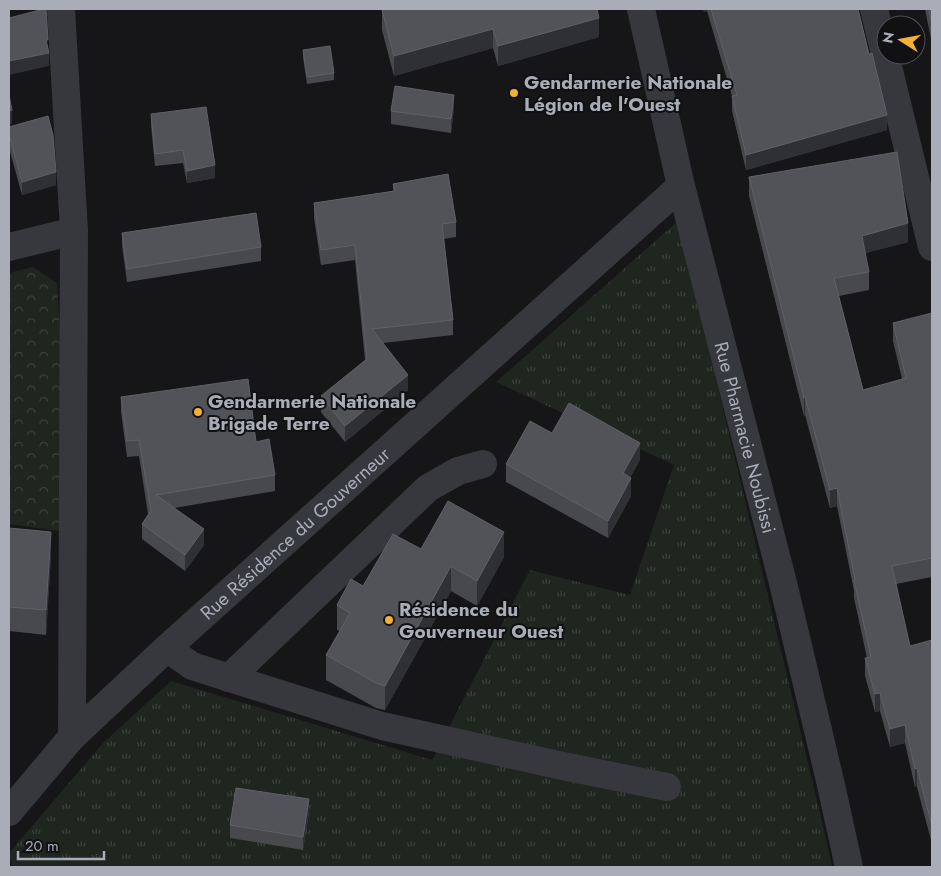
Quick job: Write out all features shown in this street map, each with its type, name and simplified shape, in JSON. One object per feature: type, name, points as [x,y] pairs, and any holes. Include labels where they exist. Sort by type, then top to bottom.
[{"type":"street","points":[[62,9],[74,231],[72,737]]},
{"type":"street","name":"Rue Pharmacie Noubissi","points":[[641,9],[681,186],[783,583],[849,867]]},
{"type":"street","points":[[874,9],[932,247]]},
{"type":"street","name":"Rue Résidence du Gouverneur","points":[[9,812],[72,737],[167,648],[681,186]]},
{"type":"street","points":[[9,247],[74,231]]},
{"type":"street","points":[[229,678],[428,488],[458,471],[483,464]]},
{"type":"street","points":[[167,648],[192,666],[382,726],[667,788]]},
{"type":"green space","points":[[678,221],[832,867],[12,867],[9,853],[104,742],[171,681],[432,760],[530,570],[630,595],[674,465],[496,382]]},
{"type":"green space","points":[[33,267],[57,283],[61,348],[65,532],[9,524],[9,273]]},
{"type":"building","points":[[46,9],[48,40],[46,40],[49,53],[9,61],[9,18]]},
{"type":"building","points":[[597,9],[599,18],[498,46],[493,29],[394,56],[382,10]]},
{"type":"building","points":[[711,9],[858,9],[869,54],[872,53],[887,115],[746,155],[732,96],[737,95]]},
{"type":"building","points":[[929,9],[932,9],[932,26]]},
{"type":"building","points":[[330,46],[334,73],[307,77],[303,50]]},
{"type":"building","points":[[395,86],[454,95],[451,119],[391,111]]},
{"type":"building","points":[[9,95],[12,110],[9,111]]},
{"type":"building","points":[[206,107],[215,165],[187,171],[183,150],[155,154],[151,114]]},
{"type":"building","points":[[48,116],[53,135],[56,172],[22,182],[9,134],[9,127]]},
{"type":"building","points":[[897,152],[908,223],[862,236],[869,272],[834,278],[863,390],[906,378],[893,323],[932,313],[932,558],[892,566],[910,646],[932,640],[932,826],[917,768],[915,769],[905,725],[890,729],[880,693],[875,694],[865,658],[871,657],[837,488],[830,490],[804,398],[749,177]]},
{"type":"building","points":[[448,174],[456,222],[442,224],[453,320],[372,329],[408,375],[345,426],[321,396],[367,359],[355,245],[321,250],[314,203],[395,191],[393,184]]},
{"type":"building","points":[[256,213],[261,247],[127,269],[122,233]]},
{"type":"building","points":[[248,379],[256,442],[269,439],[275,475],[156,495],[204,529],[185,555],[142,524],[151,511],[139,440],[127,441],[121,397]]},
{"type":"building","points":[[569,403],[640,443],[623,473],[631,478],[608,521],[506,464],[530,421],[552,433]]},
{"type":"building","name":"Résidence du Gouverneur Ouest","points":[[448,501],[504,532],[477,581],[451,566],[385,686],[376,683],[326,655],[350,613],[337,605],[351,579],[363,586],[393,534],[421,549]]},
{"type":"building","points":[[9,528],[51,532],[46,610],[9,607]]},
{"type":"building","points":[[236,788],[309,799],[303,837],[230,825]]},
{"type":"place","name":"Gendarmerie Nationale Légion de l'Ouest","points":[[514,93]]},
{"type":"place","name":"Gendarmerie Nationale Brigade Terre","points":[[198,412]]},
{"type":"place","name":"Résidence du Gouverneur Ouest","points":[[389,620]]}]
